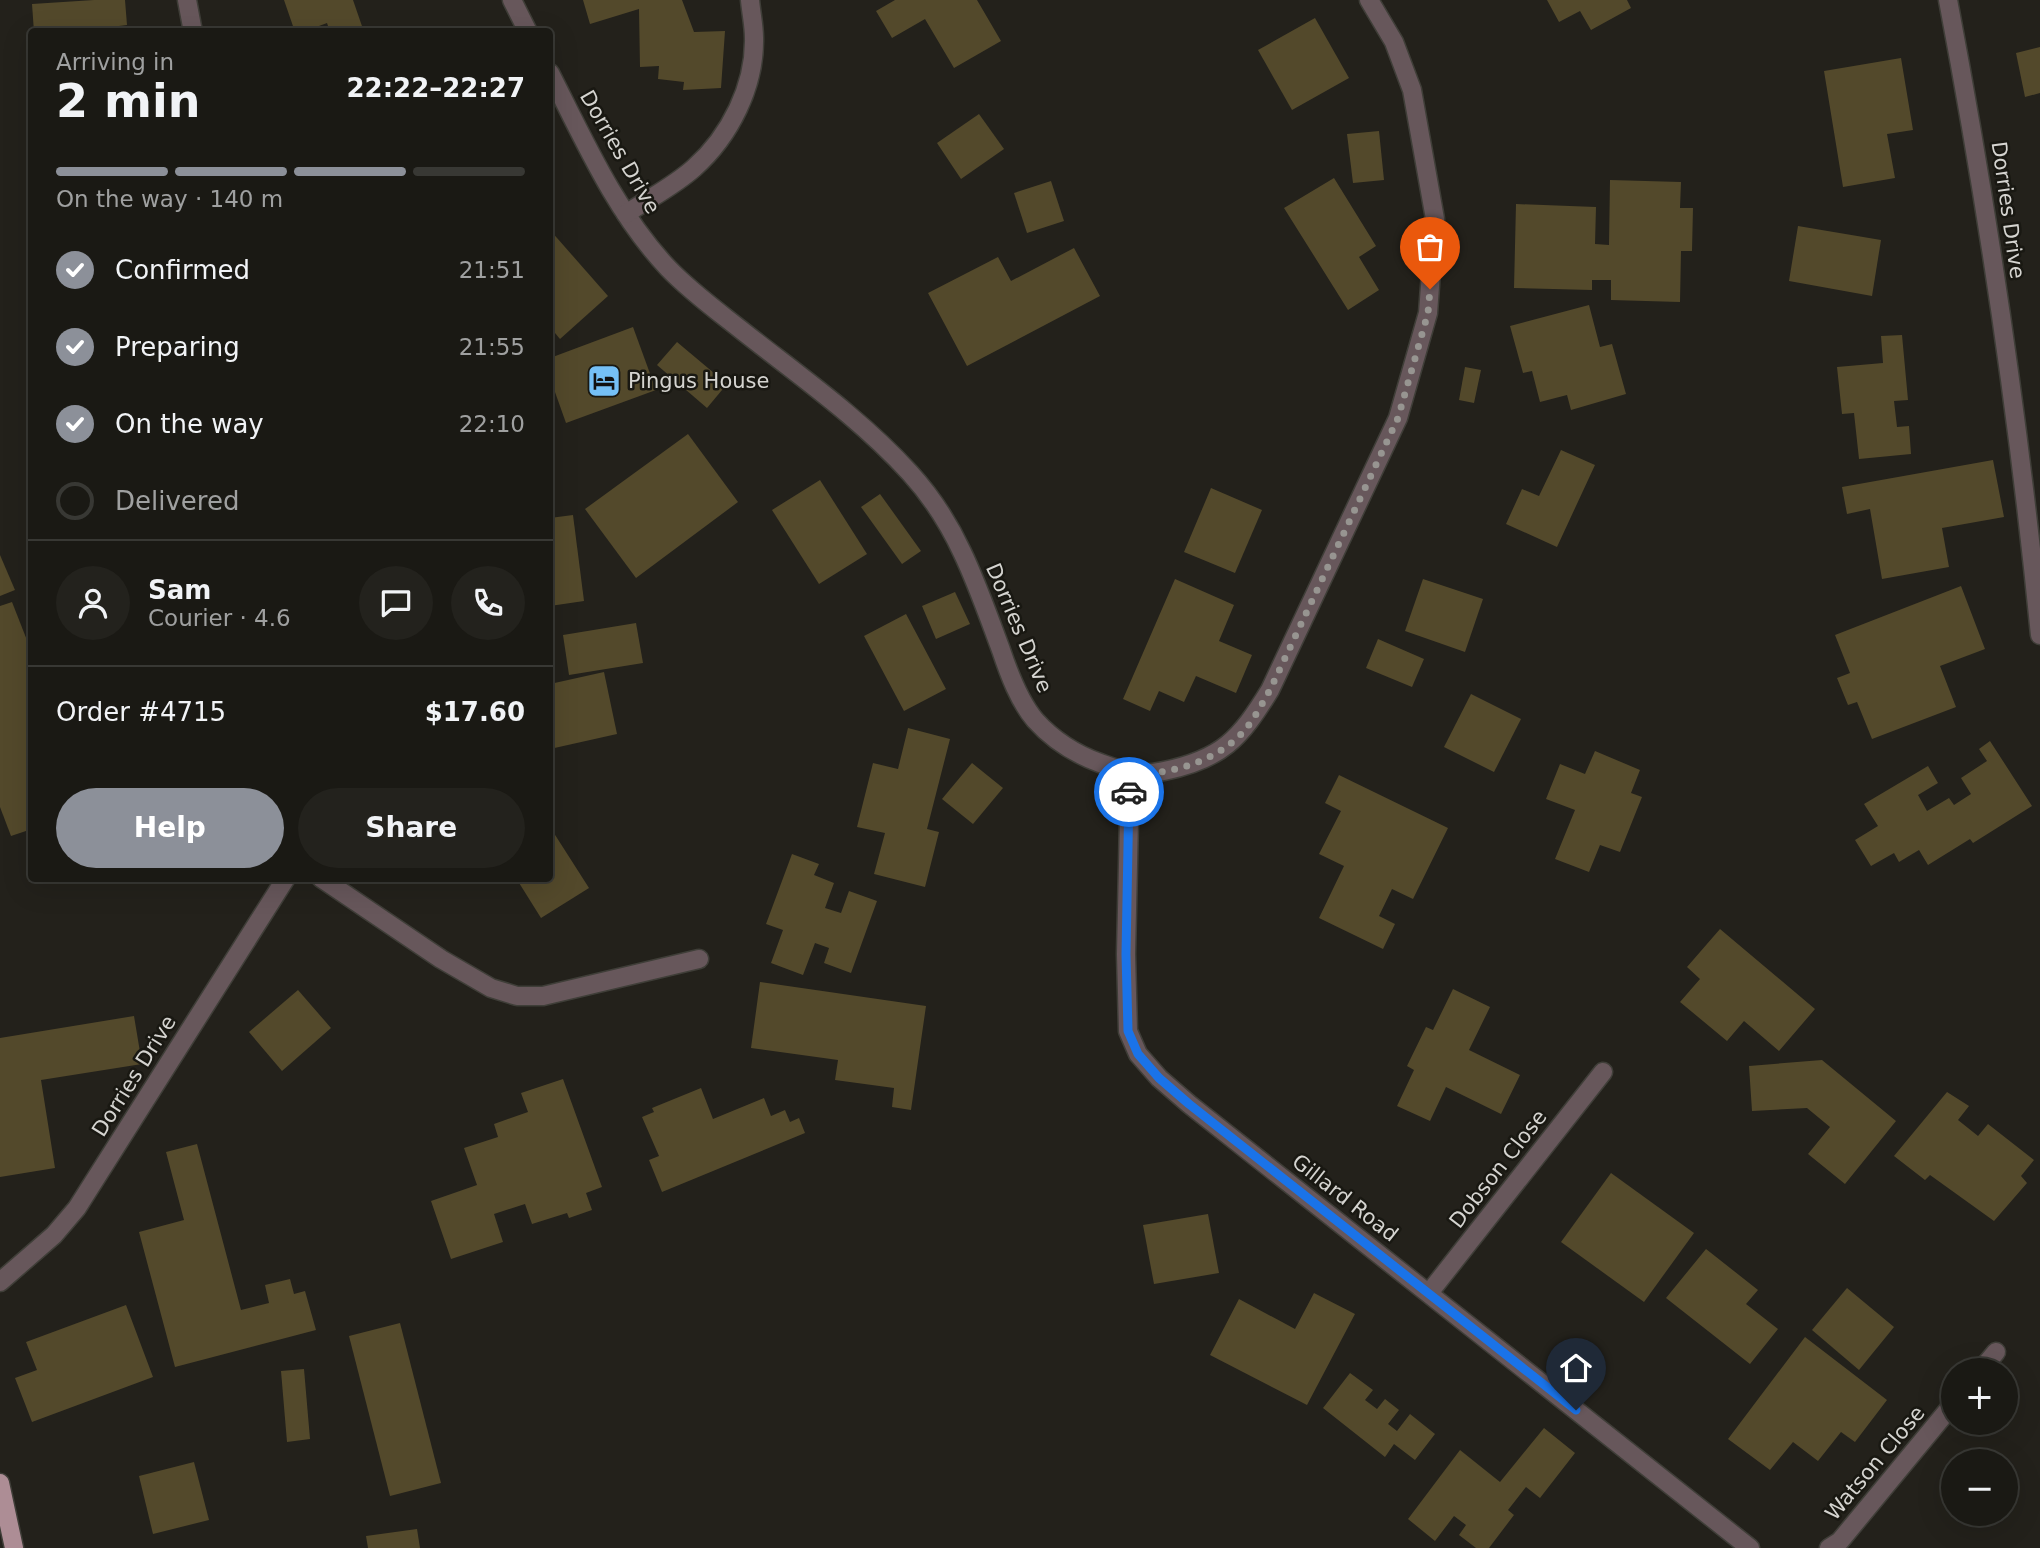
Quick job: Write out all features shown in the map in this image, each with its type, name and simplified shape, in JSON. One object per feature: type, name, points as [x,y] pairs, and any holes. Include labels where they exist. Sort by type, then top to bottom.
[{"type":"main road","points":[[0,1483],[14,1548]]},
{"type":"street","points":[[187,0],[192,28]]},
{"type":"street","points":[[512,0],[526,28]]},
{"type":"street","points":[[626,215],[694,168],[740,108],[750,78],[754,38],[750,0]]},
{"type":"street","name":"Dorries Drive","points":[[553,79],[594,160],[626,215],[667,267],[697,295],[862,426],[911,474],[939,511],[962,551],[1012,681],[1034,718],[1057,741],[1088,758],[1130,774],[1149,774],[1180,768],[1209,757],[1236,740],[1270,690],[1398,418],[1428,313],[1435,219],[1412,90],[1394,42],[1369,0]]},
{"type":"street","name":"Dorries Drive","points":[[1948,0],[1972,127],[2025,479],[2040,635]]},
{"type":"street","name":"Gillard Road","points":[[1130,774],[1126,954],[1128,1031],[1138,1054],[1159,1078],[1189,1104],[1751,1548]]},
{"type":"street","name":"Dorries Drive","points":[[0,1282],[54,1235],[77,1208],[283,882]]},
{"type":"street","points":[[327,882],[441,959],[491,988],[517,996],[543,996],[699,958]]},
{"type":"street","name":"Dobson Close","points":[[1429,1293],[1603,1072]]},
{"type":"street","points":[[1991,1358],[1996,1352]]},
{"type":"street","name":"Watson Close","points":[[1829,1548],[1840,1541],[1941,1419]]},
{"type":"building","points":[[125,0],[127,25],[119,28],[34,28],[32,4]]},
{"type":"building","points":[[284,0],[353,0],[363,28],[329,28],[327,23],[314,28],[294,28]]},
{"type":"building","points":[[583,0],[682,0],[694,32],[725,31],[721,88],[683,90],[684,82],[658,79],[659,66],[640,67],[639,9],[590,24]]},
{"type":"building","points":[[895,0],[977,0],[1001,41],[954,68],[925,19],[892,38],[876,11]]},
{"type":"building","points":[[1547,0],[1627,0],[1631,8],[1591,30],[1580,11],[1559,22]]},
{"type":"building","points":[[1315,18],[1349,78],[1292,110],[1258,50]]},
{"type":"building","points":[[2040,47],[2040,93],[2025,97],[2016,53]]},
{"type":"building","points":[[1901,58],[1913,130],[1887,134],[1895,178],[1843,187],[1824,71]]},
{"type":"building","points":[[979,114],[1004,149],[961,179],[937,143]]},
{"type":"building","points":[[1379,131],[1384,180],[1353,183],[1347,134]]},
{"type":"building","points":[[1334,178],[1376,246],[1359,257],[1379,290],[1348,310],[1284,208]]},
{"type":"building","points":[[1610,180],[1681,182],[1680,208],[1693,208],[1692,251],[1681,251],[1680,302],[1611,300],[1611,280],[1592,280],[1592,290],[1514,288],[1516,204],[1596,207],[1595,244],[1609,245]]},
{"type":"building","points":[[1051,181],[1064,221],[1027,233],[1014,193]]},
{"type":"building","points":[[1798,226],[1881,240],[1872,296],[1789,281]]},
{"type":"building","points":[[553,233],[608,296],[560,339],[553,331]]},
{"type":"building","points":[[1074,248],[1100,296],[967,366],[928,293],[998,257],[1011,281]]},
{"type":"building","points":[[1589,305],[1600,347],[1612,344],[1626,394],[1571,410],[1567,395],[1540,402],[1532,371],[1523,373],[1510,326]]},
{"type":"building","points":[[633,327],[656,390],[566,423],[553,386],[553,357]]},
{"type":"building","points":[[1902,335],[1908,400],[1894,401],[1897,427],[1909,426],[1911,454],[1859,459],[1854,413],[1842,414],[1837,367],[1883,363],[1881,336]]},
{"type":"building","points":[[677,342],[727,384],[707,408],[657,365]]},
{"type":"building","points":[[1465,367],[1481,370],[1474,403],[1459,400]]},
{"type":"building","points":[[688,434],[738,502],[636,578],[585,509]]},
{"type":"building","points":[[1561,450],[1595,465],[1557,547],[1506,524],[1522,489],[1539,496]]},
{"type":"building","points":[[1993,460],[2004,517],[1942,528],[1949,567],[1882,579],[1870,509],[1847,514],[1842,487]]},
{"type":"building","points":[[820,480],[867,554],[819,584],[772,510]]},
{"type":"building","points":[[1211,488],[1262,510],[1235,573],[1184,552]]},
{"type":"building","points":[[880,494],[921,551],[902,564],[861,507]]},
{"type":"building","points":[[573,515],[584,601],[553,606],[553,518]]},
{"type":"building","points":[[0,555],[15,590],[0,596]]},
{"type":"building","points":[[1175,579],[1234,605],[1219,641],[1252,655],[1236,693],[1196,676],[1184,702],[1159,691],[1150,711],[1123,699]]},
{"type":"building","points":[[1423,579],[1483,599],[1465,652],[1405,631]]},
{"type":"building","points":[[1961,586],[1985,649],[1940,666],[1956,707],[1872,739],[1857,702],[1848,705],[1837,678],[1850,673],[1835,635]]},
{"type":"building","points":[[955,592],[970,624],[936,639],[922,606]]},
{"type":"building","points":[[12,602],[28,643],[28,830],[11,836],[0,807],[0,606]]},
{"type":"building","points":[[906,614],[946,689],[904,711],[864,636]]},
{"type":"building","points":[[636,623],[643,663],[569,675],[563,635]]},
{"type":"building","points":[[1378,639],[1424,659],[1412,687],[1366,668]]},
{"type":"building","points":[[604,672],[617,734],[553,748],[553,683]]},
{"type":"building","points":[[1471,694],[1521,719],[1494,772],[1444,747]]},
{"type":"building","points":[[908,728],[950,739],[927,829],[939,832],[925,887],[874,874],[885,833],[857,827],[873,763],[898,769]]},
{"type":"building","points":[[1990,741],[2032,806],[1973,843],[1970,839],[1928,865],[1919,850],[1899,862],[1894,853],[1871,866],[1855,840],[1878,826],[1864,804],[1928,766],[1938,783],[1918,795],[1927,811],[1949,798],[1954,805],[1971,794],[1961,778],[1987,761],[1979,749]]},
{"type":"building","points":[[1595,751],[1640,770],[1631,793],[1642,797],[1620,852],[1600,845],[1589,872],[1555,859],[1575,810],[1546,799],[1560,764],[1585,774]]},
{"type":"building","points":[[972,763],[1003,788],[973,824],[942,799]]},
{"type":"building","points":[[1339,775],[1448,828],[1413,899],[1392,889],[1379,916],[1395,924],[1383,949],[1319,918],[1344,866],[1319,854],[1341,811],[1325,803]]},
{"type":"building","points":[[553,832],[589,888],[541,918],[518,882],[553,882]]},
{"type":"building","points":[[792,854],[819,864],[814,875],[834,883],[825,908],[841,913],[849,891],[877,901],[851,973],[824,963],[829,948],[815,943],[803,975],[771,963],[783,930],[766,924]]},
{"type":"building","points":[[1720,929],[1815,1009],[1779,1051],[1744,1021],[1727,1041],[1680,1002],[1700,979],[1687,967]]},
{"type":"building","points":[[760,982],[926,1006],[911,1110],[892,1107],[894,1088],[835,1080],[838,1060],[751,1048]]},
{"type":"building","points":[[1453,989],[1490,1007],[1469,1050],[1520,1075],[1501,1114],[1446,1087],[1430,1121],[1397,1106],[1414,1070],[1407,1066],[1426,1027],[1433,1030]]},
{"type":"building","points":[[298,990],[331,1028],[282,1071],[249,1032]]},
{"type":"building","points":[[134,1016],[142,1064],[41,1080],[55,1168],[0,1177],[0,1038]]},
{"type":"building","points":[[1822,1060],[1896,1121],[1845,1184],[1808,1154],[1830,1127],[1807,1108],[1752,1111],[1749,1066]]},
{"type":"building","points":[[563,1079],[602,1187],[586,1193],[592,1210],[569,1218],[567,1213],[532,1224],[525,1204],[494,1214],[503,1242],[451,1259],[431,1201],[477,1185],[464,1148],[498,1137],[494,1124],[528,1112],[521,1093]]},
{"type":"building","points":[[701,1088],[713,1119],[764,1098],[771,1116],[785,1110],[790,1122],[799,1118],[805,1133],[662,1192],[649,1160],[659,1156],[642,1117],[654,1112],[652,1108]]},
{"type":"building","points":[[1947,1092],[1969,1106],[1958,1120],[1978,1136],[1988,1124],[2034,1160],[2021,1176],[2027,1183],[1994,1221],[1930,1175],[1925,1180],[1894,1156]]},
{"type":"building","points":[[197,1144],[241,1310],[269,1303],[265,1285],[290,1279],[294,1294],[305,1291],[316,1330],[175,1367],[139,1232],[184,1220],[166,1152]]},
{"type":"building","points":[[1611,1173],[1694,1233],[1644,1302],[1561,1242]]},
{"type":"building","points":[[1208,1214],[1219,1273],[1154,1284],[1143,1225]]},
{"type":"building","points":[[1706,1249],[1758,1290],[1746,1304],[1778,1329],[1750,1364],[1666,1298]]},
{"type":"building","points":[[1847,1288],[1894,1327],[1859,1370],[1812,1330]]},
{"type":"building","points":[[1314,1293],[1355,1314],[1307,1405],[1210,1355],[1239,1299],[1295,1329]]},
{"type":"building","points":[[126,1305],[153,1377],[32,1422],[15,1378],[37,1370],[26,1342]]},
{"type":"building","points":[[400,1323],[441,1483],[390,1496],[349,1336]]},
{"type":"building","points":[[1805,1337],[1887,1400],[1855,1442],[1841,1432],[1818,1461],[1793,1442],[1770,1470],[1728,1439]]},
{"type":"building","points":[[304,1369],[310,1439],[287,1442],[281,1371]]},
{"type":"building","points":[[1350,1373],[1373,1390],[1365,1400],[1377,1409],[1385,1399],[1399,1410],[1388,1424],[1397,1431],[1410,1414],[1435,1434],[1415,1460],[1394,1444],[1385,1457],[1323,1408]]},
{"type":"building","points":[[1544,1428],[1575,1453],[1540,1498],[1526,1487],[1508,1510],[1514,1515],[1489,1548],[1476,1548],[1459,1535],[1466,1525],[1454,1516],[1435,1541],[1408,1519],[1460,1450],[1500,1482]]},
{"type":"building","points":[[194,1462],[209,1520],[153,1534],[139,1476]]},
{"type":"building","points":[[417,1529],[420,1548],[368,1548],[366,1536]]},
{"type":"way so far","points":[[1129,792],[1130,774],[1149,774],[1180,768],[1209,757],[1236,740],[1270,690],[1398,418],[1428,313],[1430,289]]},
{"type":"place","name":"Pingus House","points":[[604,381]]},
{"type":"route","points":[[1129,792],[1126,954],[1128,1031],[1138,1054],[1159,1078],[1189,1104],[1576,1410]]}]
